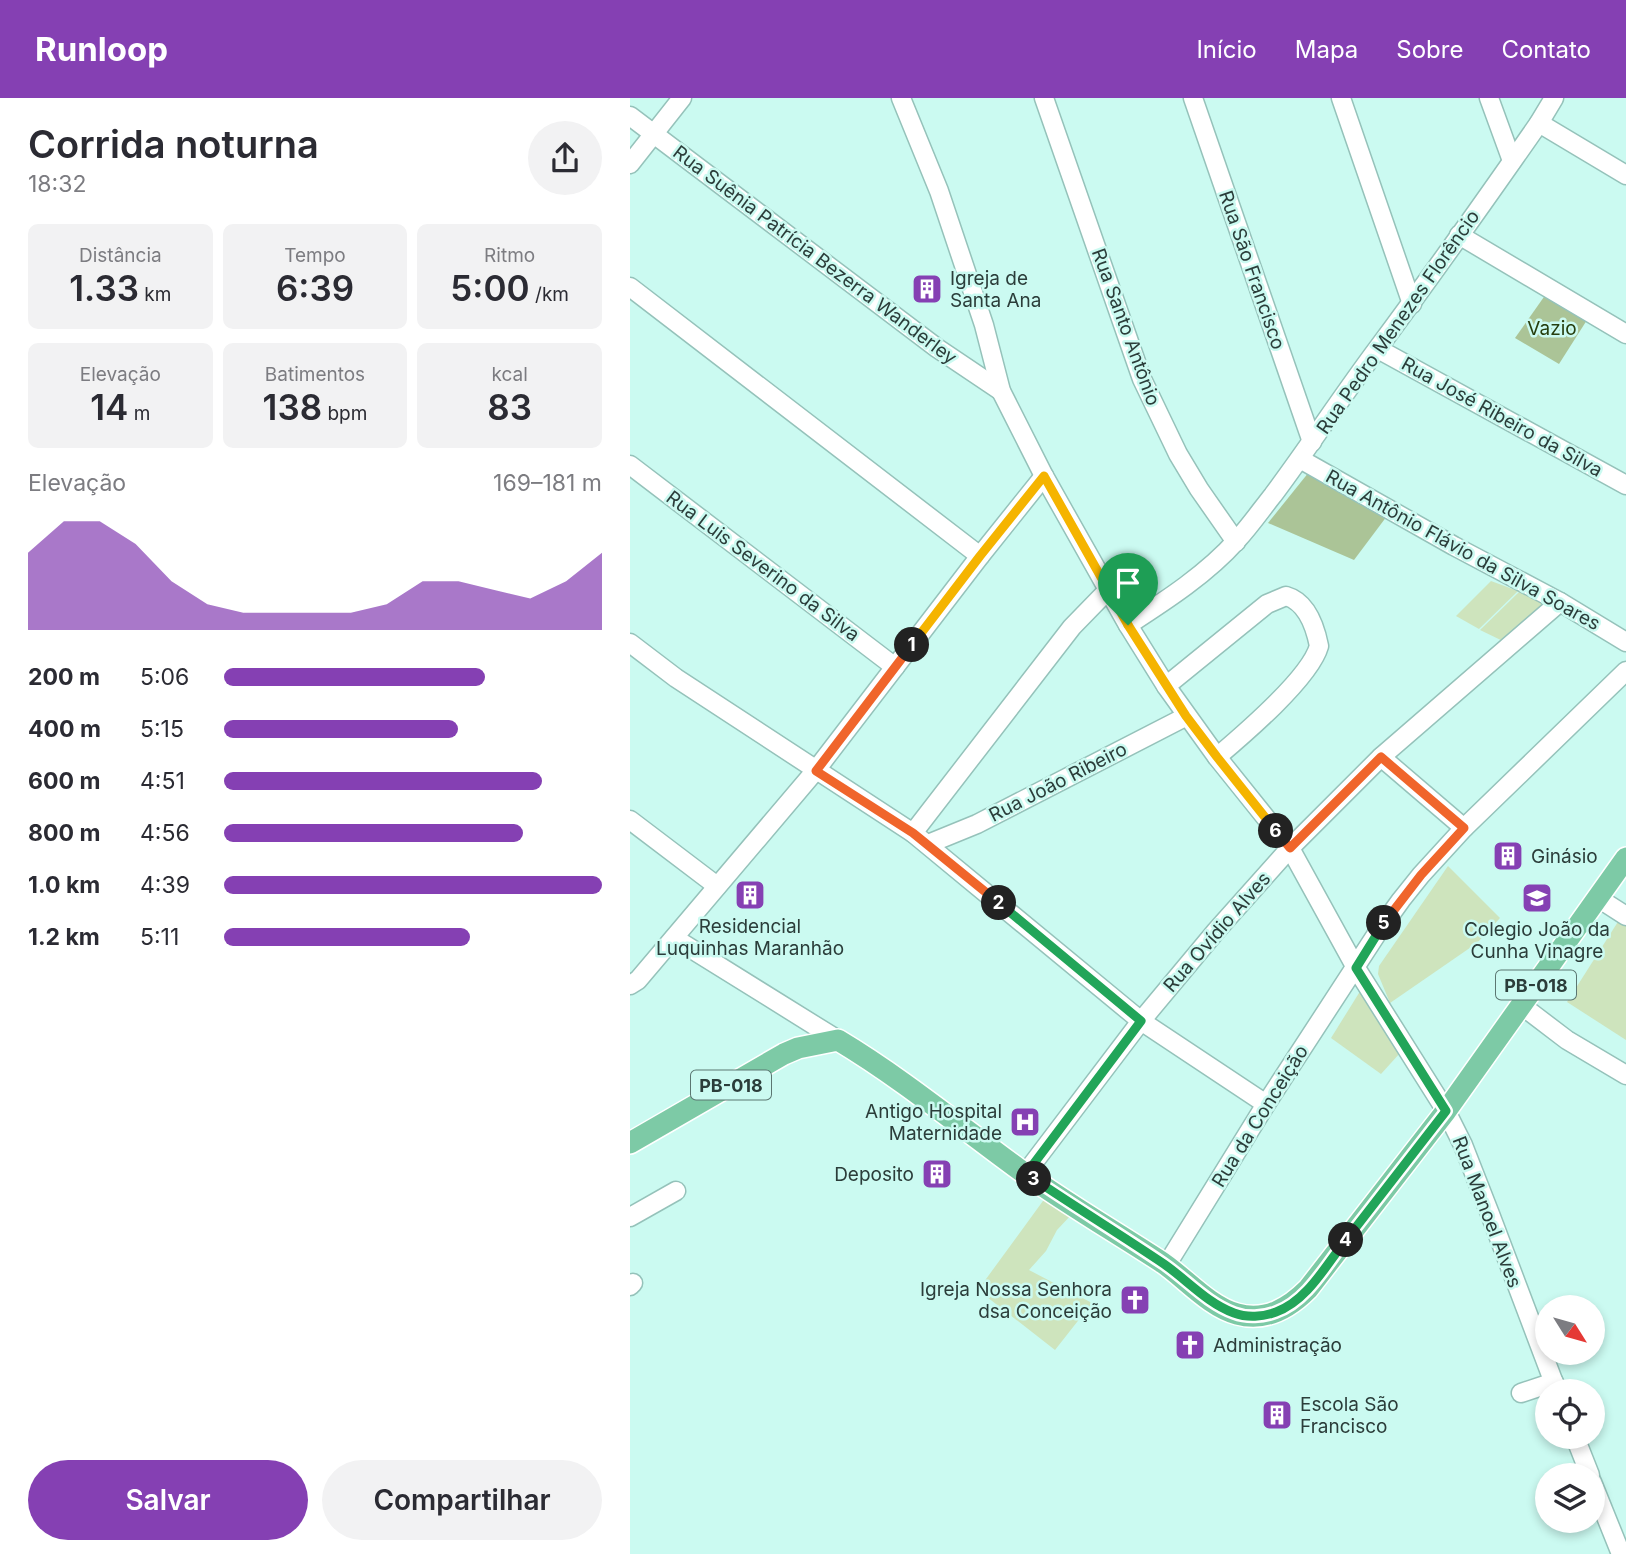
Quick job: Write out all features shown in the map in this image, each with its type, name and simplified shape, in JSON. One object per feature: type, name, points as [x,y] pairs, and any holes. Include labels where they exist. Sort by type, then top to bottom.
[{"type":"main road","name":"PB-018","points":[[630,1143],[783,1054],[798,1048],[838,1040],[874,1062],[1026,1174],[1166,1266],[1224,1309],[1250,1316],[1273,1313],[1285,1309],[1308,1289],[1446,1111],[1626,858]]},
{"type":"street","points":[[630,164],[682,98]]},
{"type":"street","name":"Rua Manoel Alves","points":[[901,98],[947,215],[984,325],[1001,391],[1044,476],[1128,625],[1166,686],[1217,757],[1290,848],[1356,968],[1446,1111],[1463,1145],[1552,1379]]},
{"type":"street","name":"Rua Santo Antônio","points":[[1044,98],[1142,379],[1178,454],[1236,542]]},
{"type":"street","name":"Rua São Francisco","points":[[1193,98],[1312,442]]},
{"type":"street","points":[[1341,98],[1412,304]]},
{"type":"street","points":[[1489,98],[1512,161]]},
{"type":"street","name":"Rua Pedro Menezes Florêncio","points":[[1128,625],[1173,596],[1236,542],[1300,459],[1412,304],[1554,98]]},
{"type":"street","name":"Rua Suênia Patrícia Bezerra Wanderley","points":[[630,116],[917,334],[1001,391]]},
{"type":"street","points":[[1539,123],[1626,175]]},
{"type":"street","points":[[1459,235],[1626,334]]},
{"type":"street","points":[[630,287],[980,556]]},
{"type":"street","name":"Rua José Ribeiro da Silva","points":[[1378,349],[1626,485]]},
{"type":"street","name":"Rua Antônio Flávio da Silva Soares","points":[[1300,459],[1626,642]]},
{"type":"street","name":"Rua Luis Severino da Silva","points":[[630,465],[895,667]]},
{"type":"street","points":[[630,985],[638,980],[816,771],[1044,476]]},
{"type":"street","points":[[920,839],[1072,627],[1109,589]]},
{"type":"street","points":[[1166,686],[1267,604],[1286,596],[1297,600],[1306,609],[1319,646],[1307,669],[1250,729],[1217,757]]},
{"type":"street","name":"Rua Ovídio Alves","points":[[1026,1174],[1141,1021],[1290,848],[1381,757],[1560,603]]},
{"type":"street","points":[[630,643],[676,678],[920,839],[1141,1021],[1266,1104]]},
{"type":"street","name":"Rua da Conceição","points":[[1166,1266],[1266,1104],[1401,900],[1464,828],[1626,671]]},
{"type":"street","name":"Rua João Ribeiro","points":[[920,839],[977,824],[1186,716]]},
{"type":"street","points":[[1381,757],[1464,828]]},
{"type":"street","points":[[630,820],[718,886]]},
{"type":"street","points":[[1598,898],[1626,916]]},
{"type":"street","points":[[674,938],[838,1040]]},
{"type":"street","points":[[1521,1005],[1567,1040],[1626,1075]]},
{"type":"street","points":[[630,1217],[676,1191]]},
{"type":"street","points":[[1521,1393],[1535,1391]]},
{"type":"street","points":[[1605,1505],[1619,1529],[1621,1554]]},
{"type":"green space","name":"Vazio","points":[[1546,294],[1587,320],[1559,364],[1515,338]]},
{"type":"green space","points":[[1309,472],[1387,516],[1354,560],[1268,523]]},
{"type":"green space","points":[[1491,581],[1518,591],[1479,629],[1456,616]]},
{"type":"green space","points":[[1519,592],[1552,606],[1509,644],[1480,630]]},
{"type":"green space","points":[[1448,866],[1500,918],[1477,943],[1390,1003],[1378,974],[1379,966]]},
{"type":"green space","points":[[1621,917],[1626,920],[1626,1040],[1567,1002]]},
{"type":"green space","points":[[1364,985],[1400,1053],[1381,1074],[1331,1038]]},
{"type":"green space","points":[[1048,1194],[1073,1213],[1057,1230],[1046,1251],[1029,1270],[1092,1303],[1055,1350],[978,1290]]},
{"type":"place","name":"Igreja de Santa Ana","points":[[927,289]]},
{"type":"place","name":"Ginásio","points":[[1508,856]]},
{"type":"place","name":"Residencial Luquinhas Maranhão","points":[[750,895]]},
{"type":"place","name":"Colegio João da Cunha Vinagre","points":[[1537,898]]},
{"type":"place","name":"Antigo Hospital Maternidade","points":[[1025,1122]]},
{"type":"place","name":"Deposito","points":[[937,1174]]},
{"type":"place","name":"Igreja Nossa Senhora dsa Conceição","points":[[1135,1300]]},
{"type":"place","name":"Administração","points":[[1190,1345]]},
{"type":"place","name":"Escola São Francisco","points":[[1277,1415]]},
{"type":"route","points":[[1044,476],[1128,625],[1186,716],[1290,848],[1381,757],[1464,828],[1401,900],[1356,968],[1446,1111],[1308,1289],[1285,1309],[1264,1315],[1250,1316],[1224,1309],[1166,1266],[1026,1174],[1141,1021],[928,844],[816,771],[1044,476]]}]
